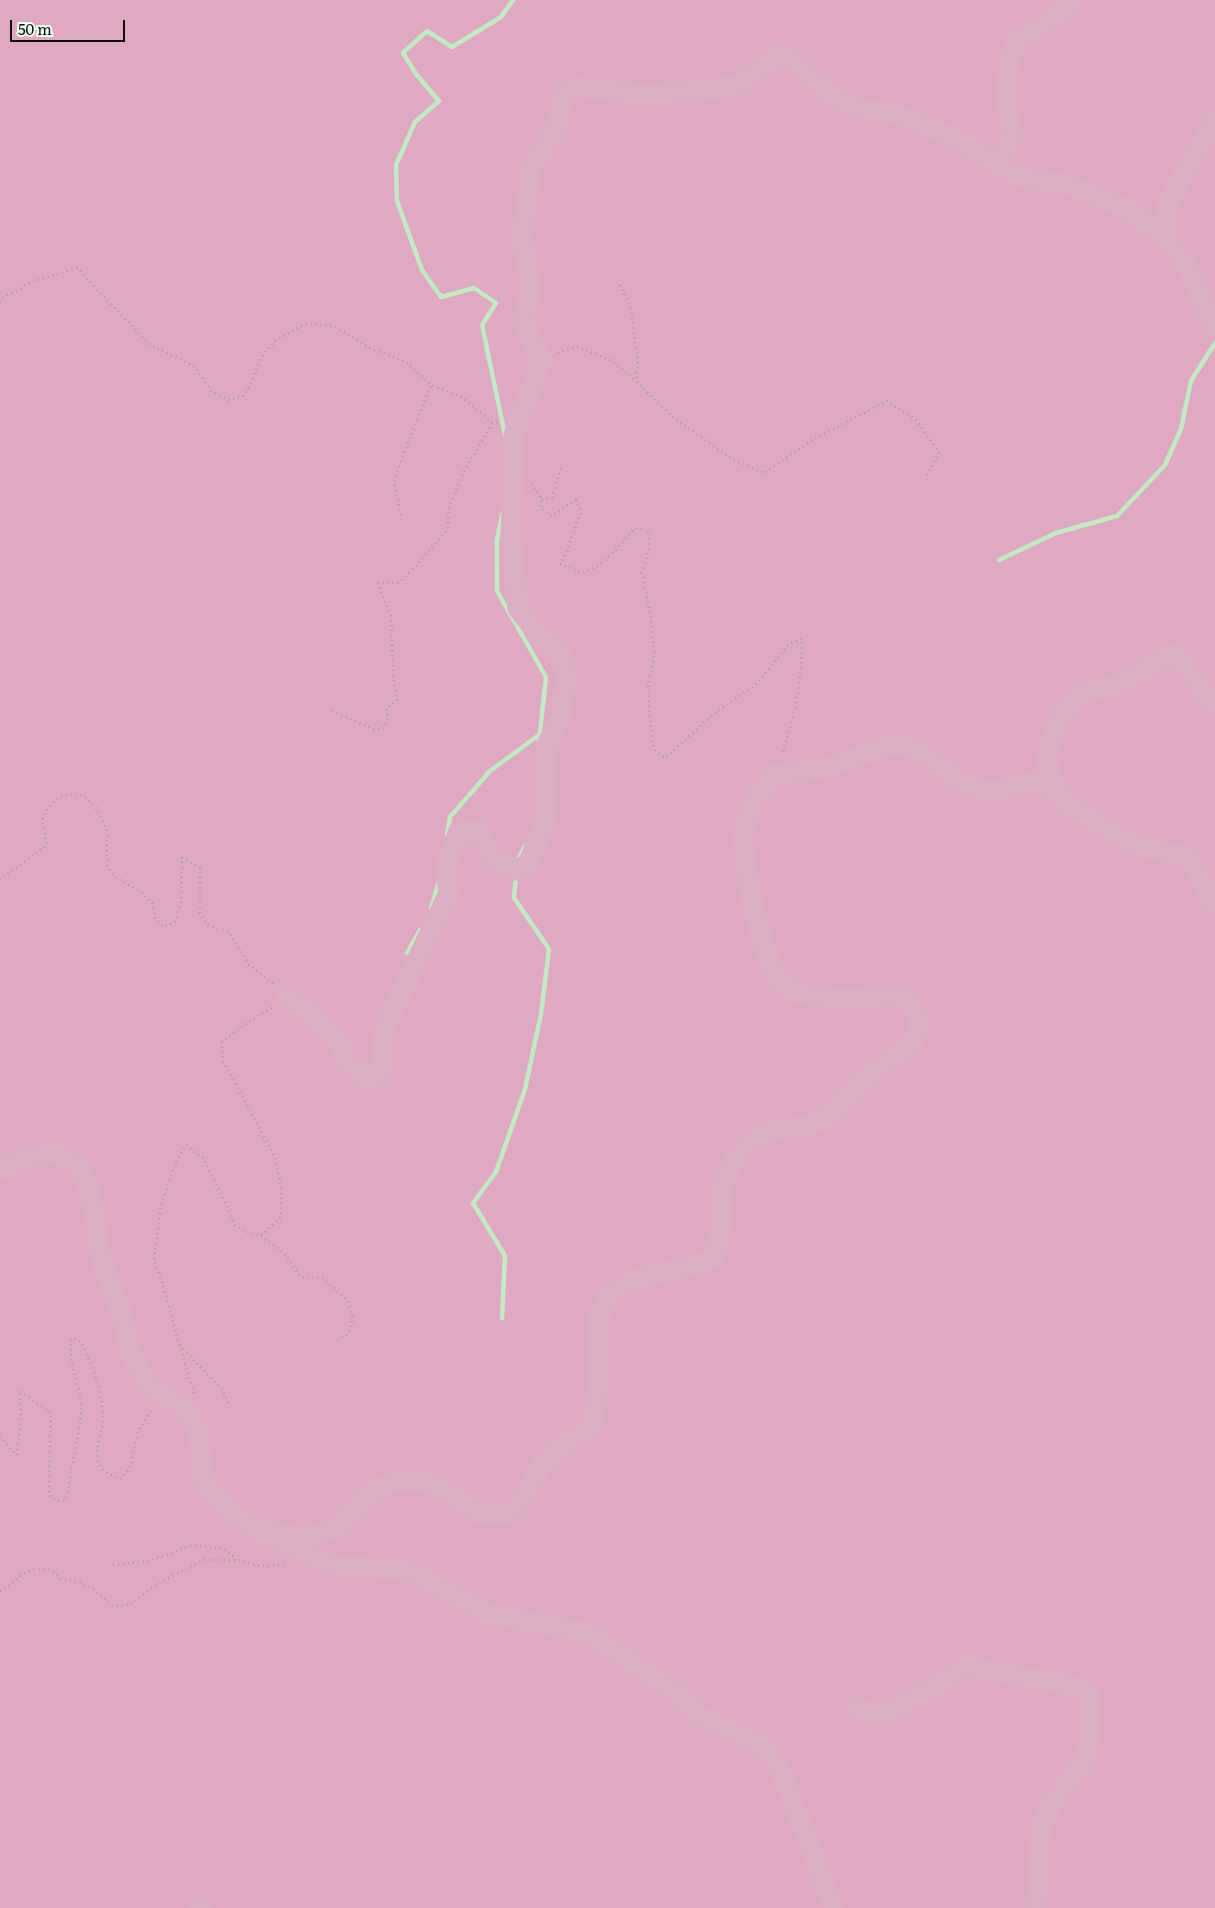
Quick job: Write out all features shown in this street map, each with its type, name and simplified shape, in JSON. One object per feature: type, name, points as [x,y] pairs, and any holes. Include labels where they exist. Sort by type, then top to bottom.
[{"type":"street","points":[[996,164],[1013,136],[1005,93],[1009,60],[1017,40],[1042,26],[1072,0]]},
{"type":"street","points":[[287,996],[310,1013],[341,1046],[347,1064],[370,1079],[380,1073],[384,1030],[449,893],[446,866],[458,833],[474,828],[479,833],[495,861],[516,870],[528,864],[547,817],[547,745],[561,714],[566,680],[562,654],[538,634],[518,608],[511,534],[514,434],[542,358],[530,338],[523,320],[531,289],[522,236],[531,167],[547,146],[556,128],[563,94],[575,87],[645,95],[709,90],[738,85],[782,52],[800,66],[815,83],[853,107],[899,115],[956,138],[1018,176],[1026,179],[1062,183],[1128,209],[1165,240],[1184,261],[1215,327]]},
{"type":"street","points":[[1165,240],[1167,230],[1165,212],[1177,185],[1215,120]]},
{"type":"street","points":[[1056,792],[1046,757],[1058,719],[1082,693],[1122,683],[1173,653],[1215,704]]},
{"type":"street","points":[[255,1529],[303,1537],[332,1530],[377,1489],[399,1480],[426,1482],[443,1489],[477,1513],[507,1514],[524,1496],[544,1461],[594,1422],[598,1382],[598,1319],[608,1297],[632,1280],[696,1265],[713,1258],[720,1228],[722,1184],[736,1157],[756,1137],[775,1128],[809,1126],[825,1118],[876,1070],[913,1043],[920,1024],[914,1008],[897,996],[861,998],[806,995],[788,989],[774,970],[763,944],[744,861],[744,830],[756,797],[773,775],[823,769],[888,745],[906,745],[924,753],[954,777],[973,788],[993,792],[1031,781],[1056,792],[1072,808],[1120,837],[1149,850],[1184,856],[1194,867],[1215,904]]},
{"type":"street","points":[[0,1170],[30,1157],[57,1153],[80,1169],[90,1196],[102,1263],[120,1308],[131,1355],[149,1384],[182,1407],[197,1424],[204,1484],[224,1506],[255,1529],[326,1564],[414,1572],[485,1613],[588,1633],[668,1687],[697,1714],[760,1744],[780,1769],[834,1908]]},
{"type":"street","points":[[858,1706],[880,1716],[940,1684],[964,1666],[1075,1686],[1089,1695],[1090,1728],[1087,1757],[1057,1796],[1041,1825],[1036,1908]]},
{"type":"path","points":[[0,302],[2,298],[32,282],[77,268],[149,344],[195,367],[211,391],[228,400],[242,397],[250,386],[261,357],[275,341],[305,324],[334,326],[370,348],[406,362],[431,385],[463,398],[493,423],[519,420]]},
{"type":"path","points":[[620,285],[631,309],[638,362],[636,381]]},
{"type":"path","points":[[542,358],[577,347],[611,360],[636,381],[672,417],[732,459],[764,473],[812,440],[887,402],[916,420],[939,452],[925,480]]},
{"type":"path","points":[[402,520],[394,484],[401,460],[431,385]]},
{"type":"path","points":[[332,711],[376,730],[384,728],[388,718],[386,708],[397,700],[393,675],[391,616],[378,583],[398,583],[416,566],[448,529],[449,506],[465,469],[493,423]]},
{"type":"path","points":[[542,499],[552,498],[561,468]]},
{"type":"path","points":[[530,483],[542,499]]},
{"type":"path","points":[[542,499],[540,507],[551,516],[576,500],[581,511],[568,548],[560,564],[583,573],[597,568],[635,528],[648,531],[649,550],[642,573],[651,617],[654,658],[648,686],[652,742],[656,752],[665,758],[714,713],[757,684],[789,644],[802,638],[802,657],[790,734],[773,775]]},
{"type":"path","points":[[0,880],[47,844],[42,820],[47,809],[58,798],[70,794],[84,796],[97,809],[107,830],[107,865],[115,877],[141,892],[152,903],[155,918],[164,927],[175,922],[181,902],[182,858],[200,868],[200,913],[208,925],[229,932],[248,964],[287,996],[222,1042],[223,1061],[275,1157],[281,1189],[281,1217],[261,1236]]},
{"type":"path","points":[[197,1424],[194,1393],[154,1259],[161,1206],[175,1164],[186,1145],[203,1158],[235,1226],[261,1236],[286,1254],[300,1277],[323,1278],[348,1302],[353,1318],[348,1335],[337,1340]]},
{"type":"path","points":[[0,1437],[17,1455],[21,1421],[20,1391],[51,1413],[49,1495],[56,1501],[64,1500],[68,1489],[74,1453],[79,1439],[81,1413],[81,1401],[69,1348],[72,1338],[80,1341],[88,1355],[98,1387],[103,1421],[97,1458],[104,1471],[120,1479],[130,1468],[138,1434],[155,1403],[165,1395]]},
{"type":"path","points":[[179,1344],[223,1391],[230,1407]]},
{"type":"path","points":[[113,1565],[148,1561],[194,1545],[224,1548],[238,1560]]},
{"type":"path","points":[[0,1591],[6,1589],[22,1575],[43,1568],[55,1571],[61,1579],[78,1581],[95,1589],[114,1607],[131,1604],[181,1570],[204,1560],[238,1560],[260,1566],[289,1565]]},
{"type":"shaded area","points":[[0,0],[1215,0],[1215,1908],[0,1908]]},
{"type":"waterway","points":[[505,435],[482,325],[496,303],[474,288],[441,297],[422,270],[397,201],[396,165],[415,122],[439,101],[416,74],[403,53],[427,31],[452,47],[501,17],[513,0]]},
{"type":"waterway","points":[[999,560],[1056,533],[1117,516],[1165,465],[1181,429],[1191,381],[1215,343]]},
{"type":"waterway","points":[[502,515],[497,540],[497,591],[546,677],[539,742]]},
{"type":"waterway","points":[[447,835],[450,817],[490,771],[539,735]]},
{"type":"waterway","points":[[517,861],[525,846]]},
{"type":"waterway","points":[[502,1318],[505,1256],[473,1203],[496,1172],[525,1089],[541,1014],[549,949],[514,898],[516,876]]},
{"type":"waterway","points":[[431,908],[439,882]]},
{"type":"waterway","points":[[407,953],[420,930]]}]
